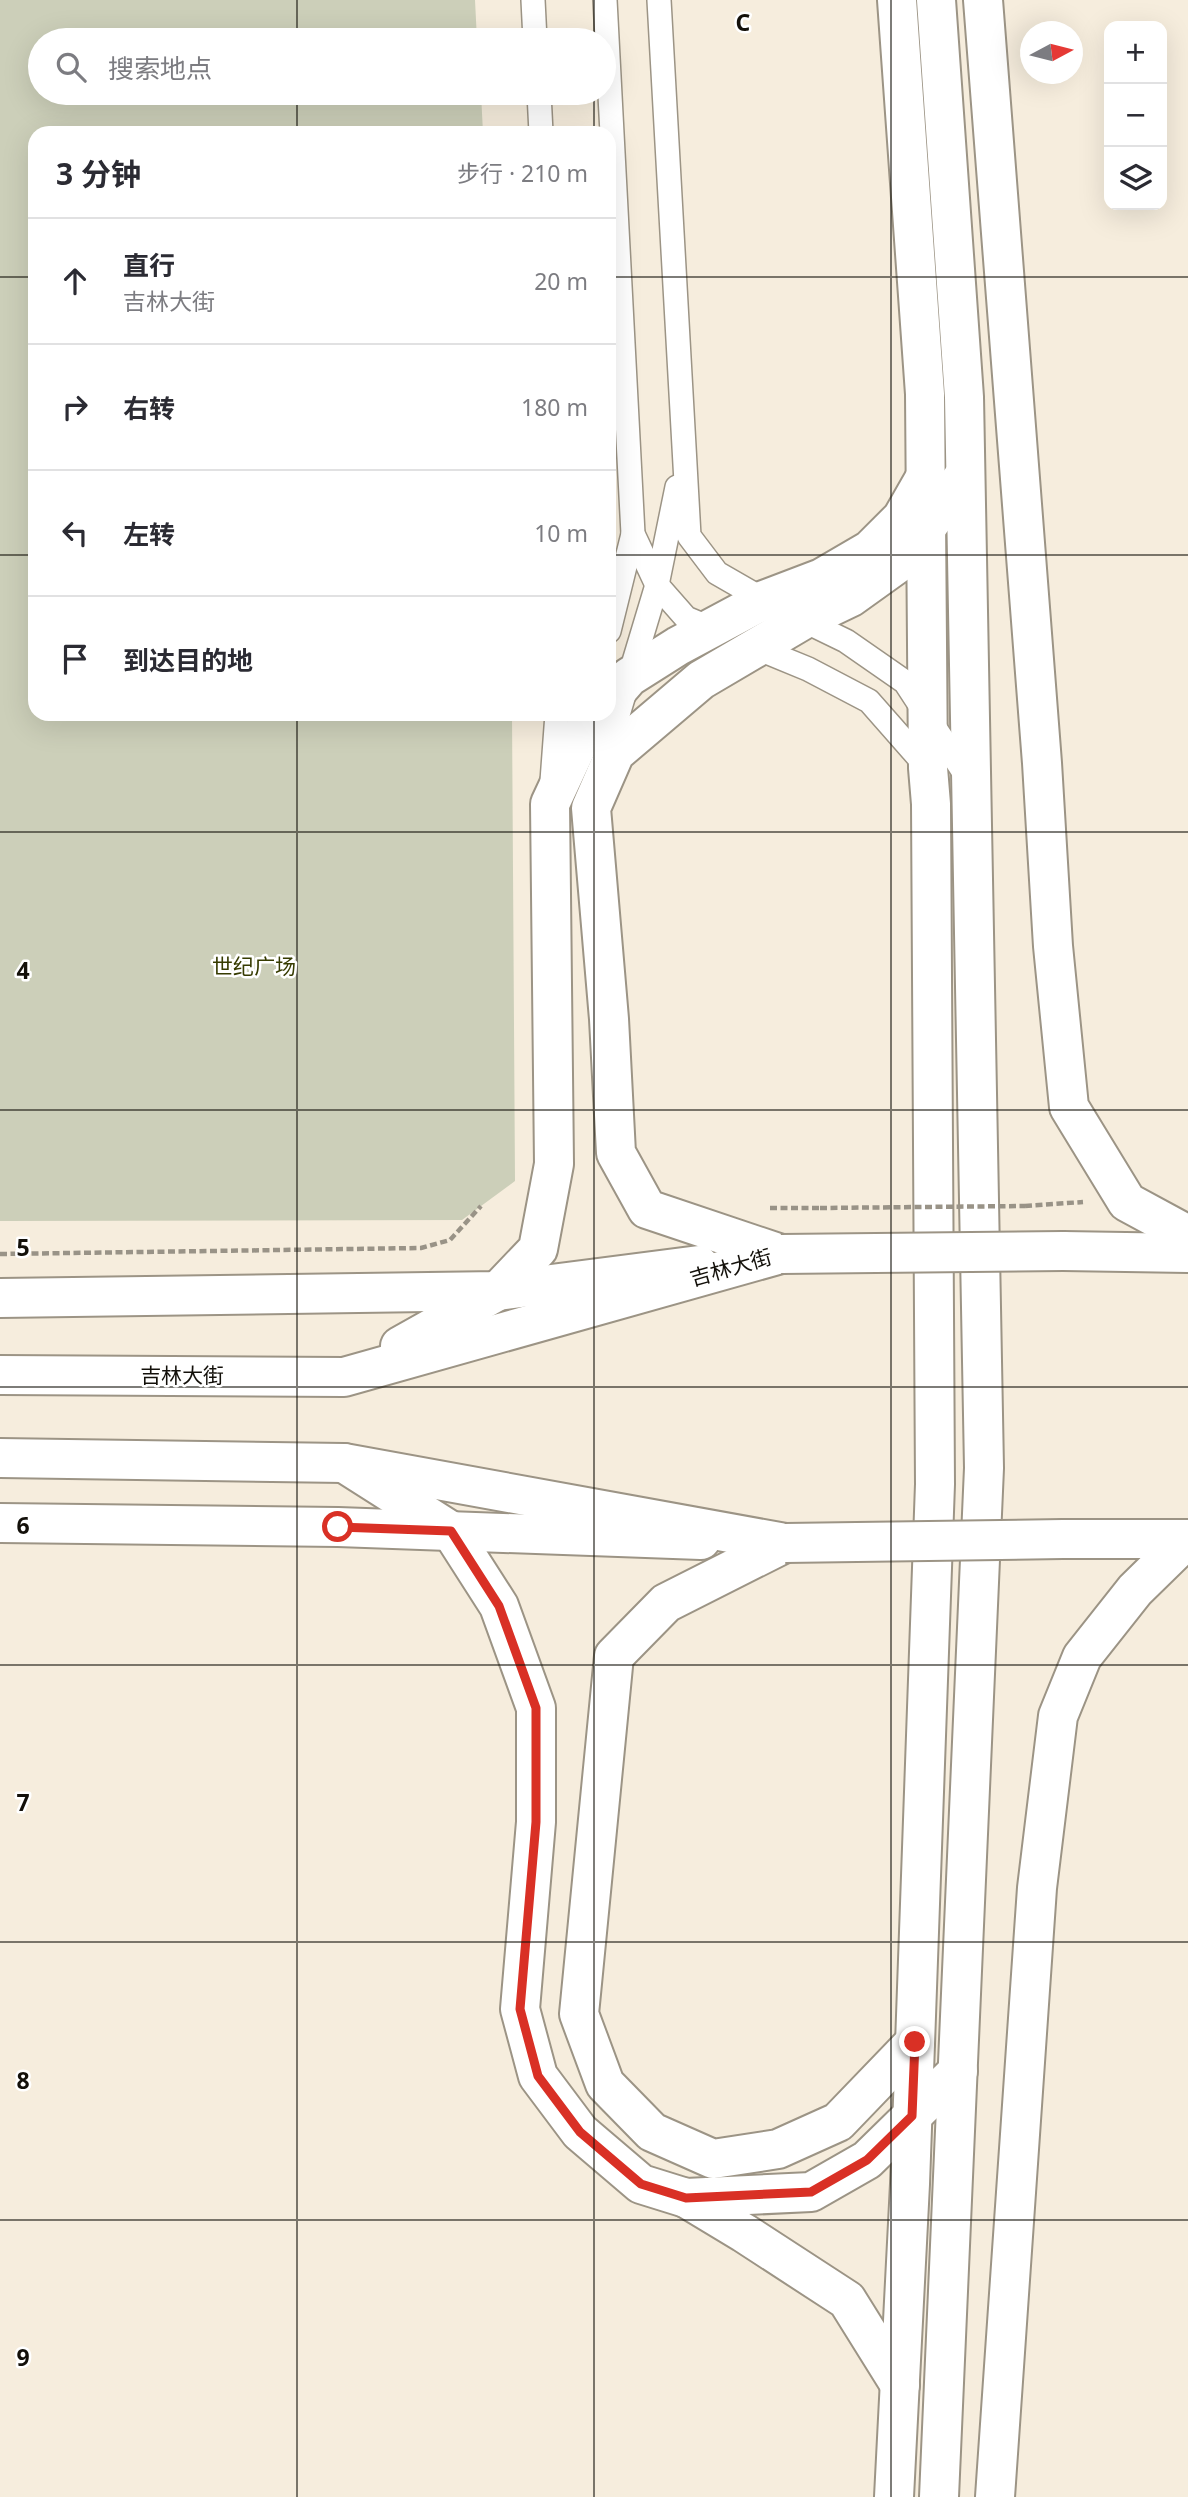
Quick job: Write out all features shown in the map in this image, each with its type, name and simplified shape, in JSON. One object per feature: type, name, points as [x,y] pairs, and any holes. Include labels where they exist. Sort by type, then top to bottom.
[{"type":"main road","points":[[894,2497],[915,2042],[935,1484],[931,818],[927,716],[925,394],[897,0]]},
{"type":"main road","points":[[936,0],[964,397],[984,1468],[939,2497]]},
{"type":"main road","points":[[983,0],[1042,763],[1053,946],[1069,1107],[1127,1202],[1188,1235]]},
{"type":"main road","points":[[965,474],[897,564],[851,597],[803,620],[701,680],[615,753],[591,808],[609,1019],[616,1153],[647,1209],[781,1254],[1063,1251],[1188,1253]]},
{"type":"main road","points":[[616,692],[678,646],[764,600],[822,578],[870,550],[902,518],[926,476]]},
{"type":"main road","points":[[344,1377],[498,1292],[538,1249],[554,1164],[550,804],[588,721]]},
{"type":"main road","name":"吉林大街","points":[[0,1298],[498,1292],[781,1254]]},
{"type":"main road","name":"吉林大街","points":[[0,1375],[344,1377],[781,1254]]},
{"type":"main road","points":[[0,1458],[344,1463],[785,1543]]},
{"type":"main road","points":[[344,1463],[451,1531],[499,1606],[536,1708],[536,1822],[520,2009],[538,2076],[580,2132],[641,2184],[686,2198],[847,2300],[900,2385]]},
{"type":"main road","points":[[0,1523],[338,1527],[785,1543],[1187,1539]]},
{"type":"main road","points":[[995,2497],[1037,1888],[1058,1716],[1082,1657],[1135,1590],[1187,1539]]},
{"type":"main road","points":[[785,1543],[666,1603],[614,1656],[579,2014],[605,2084],[652,2132],[713,2159],[778,2149],[838,2122],[915,2042]]},
{"type":"main road","points":[[686,2198],[811,2192],[867,2160],[958,2071]]},
{"type":"lane","points":[[533,0],[534,28]]},
{"type":"lane","points":[[605,0],[606,28]]},
{"type":"lane","points":[[659,0],[688,536],[717,573],[846,641],[905,682],[971,782]]},
{"type":"lane","points":[[540,105],[541,126]]},
{"type":"lane","points":[[611,105],[612,126]]},
{"type":"lane","points":[[616,210],[633,534],[616,603]]},
{"type":"lane","points":[[616,665],[657,585],[683,458]]},
{"type":"lane","points":[[633,534],[657,585],[686,618],[808,669],[869,701],[928,768]]},
{"type":"lane","points":[[591,808],[594,721]]},
{"type":"path","points":[[0,1254],[421,1248],[450,1240],[481,1206]]},
{"type":"path","points":[[760,1208],[1025,1206]]},
{"type":"green space","name":"世纪广场","points":[[0,0],[475,0],[476,28],[28,28],[28,105],[482,105],[483,126],[28,126],[28,721],[512,721],[515,1181],[462,1220],[0,1221]]},
{"type":"route","points":[[338,1527],[451,1531],[499,1606],[536,1708],[536,1822],[520,2009],[538,2076],[580,2132],[641,2184],[686,2198],[811,2192],[867,2160],[912,2116],[915,2042]]}]
